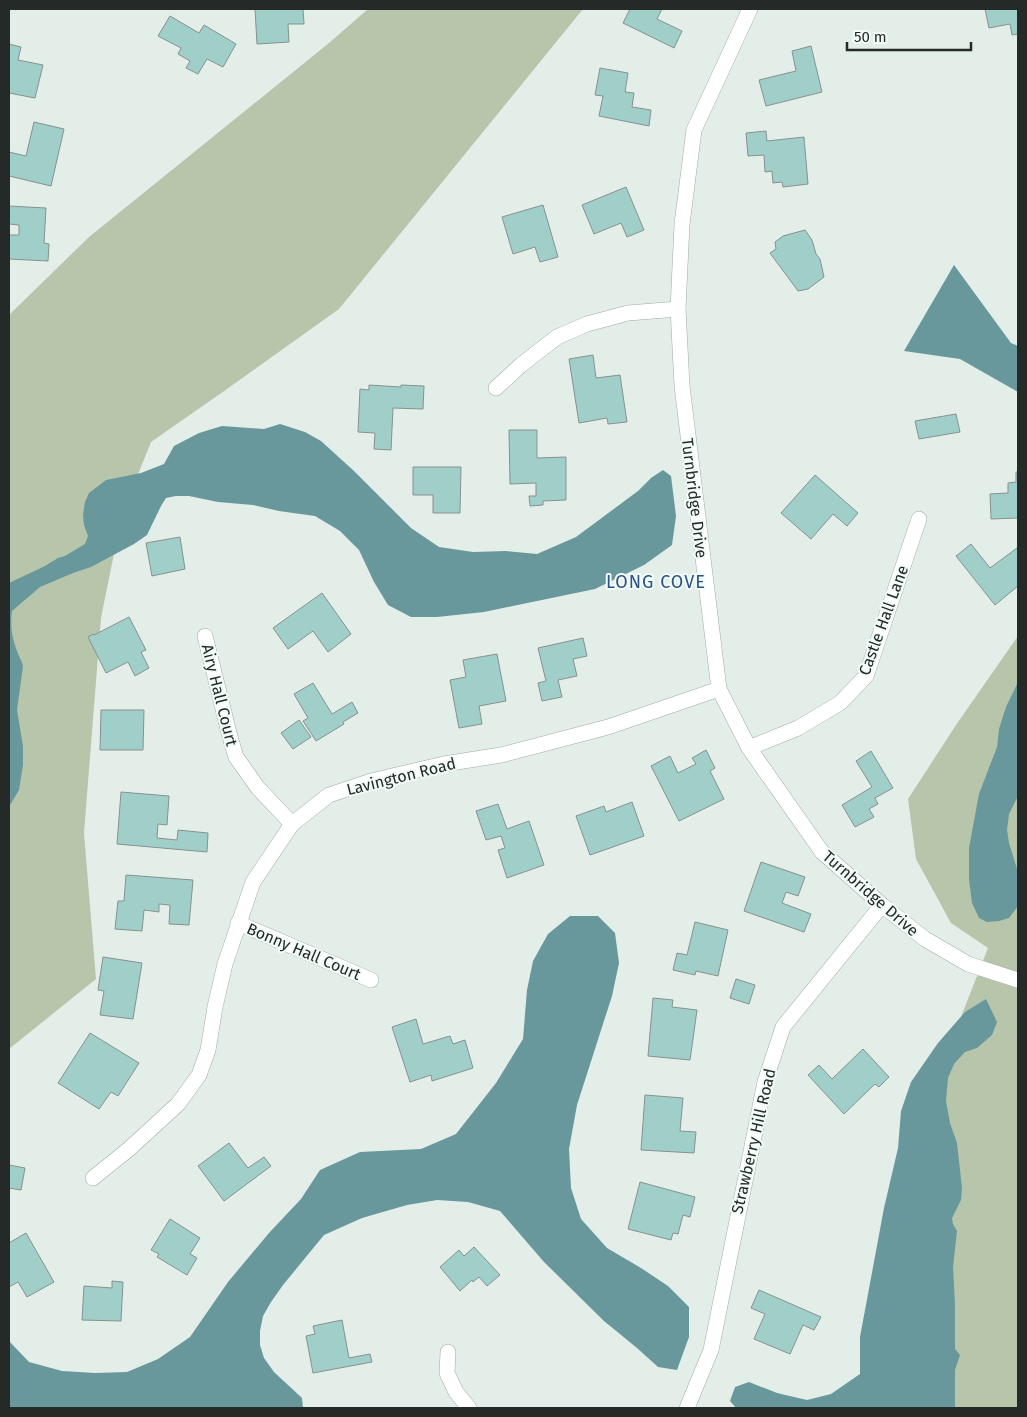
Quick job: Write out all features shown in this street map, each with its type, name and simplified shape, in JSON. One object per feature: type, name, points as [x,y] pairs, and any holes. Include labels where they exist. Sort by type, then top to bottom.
[{"type":"street","name":"Turnbridge Drive","points":[[750,9],[694,130],[682,224],[678,308],[682,386],[719,689],[750,748],[822,852],[882,905],[925,939],[968,964],[1018,980]]},
{"type":"street","points":[[496,388],[521,365],[557,337],[587,324],[628,313],[678,308]]},
{"type":"street","name":"Castle Hall Lane","points":[[750,748],[798,728],[840,703],[866,676],[919,519]]},
{"type":"street","name":"Airy Hall Court","points":[[205,636],[236,757],[258,788],[292,824]]},
{"type":"street","name":"Lavington Road","points":[[92,1178],[129,1149],[178,1104],[199,1075],[208,1050],[225,964],[253,882],[292,824],[329,795],[371,781],[444,764],[501,755],[599,729],[719,689]]},
{"type":"street","name":"Strawberry Hill Road","points":[[687,1408],[711,1350],[765,1082],[783,1027],[882,905]]},
{"type":"street","name":"Bonny Hall Court","points":[[238,923],[371,980]]},
{"type":"street","points":[[448,1352],[448,1373],[456,1392],[469,1408]]},
{"type":"green space","points":[[368,9],[583,9],[339,309],[151,442],[122,514],[101,618],[84,833],[96,979],[9,1049],[9,315],[89,237],[329,43]]},
{"type":"green space","points":[[1018,636],[1018,1408],[871,1408],[925,1109],[988,948],[951,923],[916,859],[908,799],[956,725]]},
{"type":"water","points":[[954,265],[1011,343],[1018,346],[1018,392],[960,359],[904,351]]},
{"type":"water","points":[[280,424],[305,432],[321,441],[411,528],[439,547],[473,552],[506,551],[537,554],[576,537],[663,470],[671,476],[676,516],[672,545],[644,565],[595,589],[484,612],[437,617],[411,617],[388,605],[374,582],[359,550],[340,531],[315,516],[189,496],[166,498],[147,535],[91,567],[40,587],[12,611],[13,637],[23,666],[17,710],[23,746],[23,765],[19,790],[9,807],[9,583],[65,556],[85,544],[88,536],[83,514],[85,502],[89,493],[106,480],[141,473],[164,464],[174,446],[199,433],[222,426],[264,429]]},
{"type":"water","points":[[1018,682],[1018,796],[1009,814],[1007,830],[1018,872],[1018,906],[1009,918],[987,922],[979,918],[972,903],[969,879],[969,848],[979,794],[997,747],[999,729],[1006,707]]},
{"type":"water","points":[[570,916],[598,916],[615,933],[619,963],[612,996],[577,1105],[569,1149],[571,1188],[581,1219],[607,1248],[668,1286],[689,1307],[689,1337],[677,1370],[658,1367],[604,1321],[544,1262],[500,1211],[468,1202],[437,1200],[407,1205],[362,1218],[324,1235],[271,1302],[263,1316],[260,1345],[264,1358],[274,1372],[302,1398],[303,1408],[9,1408],[9,1341],[29,1362],[62,1371],[127,1372],[158,1359],[190,1337],[228,1282],[269,1233],[301,1199],[320,1170],[360,1152],[421,1149],[456,1134],[496,1083],[523,1039],[527,990],[533,961],[548,934]]},
{"type":"water","points":[[986,999],[997,1022],[992,1035],[977,1048],[965,1052],[954,1064],[948,1078],[946,1101],[950,1123],[957,1143],[962,1188],[961,1200],[952,1218],[957,1231],[953,1267],[955,1349],[960,1355],[955,1370],[955,1408],[736,1408],[730,1401],[735,1387],[749,1382],[777,1393],[807,1400],[831,1394],[860,1374],[860,1337],[884,1208],[898,1148],[901,1111],[911,1082],[938,1043],[965,1012]]},
{"type":"building","points":[[255,9],[303,9],[304,24],[288,24],[289,42],[257,44]]},
{"type":"building","points":[[630,9],[662,9],[657,19],[682,31],[674,48],[623,23]]},
{"type":"building","points":[[985,9],[1018,9],[1018,34],[1012,35],[1010,24],[989,28]]},
{"type":"building","points":[[170,16],[199,33],[204,25],[236,44],[223,67],[207,59],[198,74],[186,68],[190,61],[178,54],[181,48],[158,36]]},
{"type":"building","points":[[9,44],[21,47],[18,60],[43,65],[35,98],[9,93]]},
{"type":"building","points":[[811,46],[822,92],[766,106],[759,80],[796,71],[792,51]]},
{"type":"building","points":[[600,68],[628,73],[625,92],[634,93],[632,107],[651,110],[649,126],[599,116],[603,96],[595,95]]},
{"type":"building","points":[[34,122],[64,129],[51,186],[9,176],[9,152],[26,156]]},
{"type":"building","points":[[766,131],[767,141],[804,137],[808,184],[783,187],[782,182],[773,183],[772,171],[765,172],[764,155],[748,156],[746,133]]},
{"type":"building","points":[[626,187],[644,230],[627,237],[621,223],[594,234],[582,205]]},
{"type":"building","points":[[543,205],[558,257],[540,262],[535,247],[513,254],[502,217]]},
{"type":"building","points":[[9,206],[46,208],[44,243],[49,244],[48,261],[9,259],[9,235],[19,235],[19,225],[9,224]]},
{"type":"building","points":[[805,230],[812,240],[816,254],[820,259],[824,277],[808,289],[798,291],[770,253],[776,249],[775,242],[783,236]]},
{"type":"building","points":[[593,355],[596,378],[620,375],[627,422],[608,424],[607,418],[579,423],[569,359]]},
{"type":"building","points":[[369,385],[424,386],[423,409],[393,408],[391,450],[374,449],[375,433],[358,432],[360,389],[369,390]]},
{"type":"building","points":[[956,414],[960,432],[919,439],[915,421]]},
{"type":"building","points":[[509,430],[537,430],[537,458],[566,457],[566,500],[543,501],[543,505],[530,506],[529,496],[536,496],[536,483],[510,484]]},
{"type":"building","points":[[413,467],[461,467],[460,513],[433,513],[433,495],[413,495]]},
{"type":"building","points":[[1016,472],[1018,472],[1018,518],[991,519],[990,494],[1008,493],[1008,483],[1016,482]]},
{"type":"building","points":[[815,475],[858,513],[847,526],[833,514],[811,539],[781,513]]},
{"type":"building","points":[[180,537],[185,569],[152,576],[146,543]]},
{"type":"building","points":[[971,544],[990,568],[1017,548],[1018,550],[1018,586],[995,605],[956,556]]},
{"type":"building","points":[[322,593],[351,634],[328,652],[313,631],[288,649],[273,628]]},
{"type":"building","points":[[129,617],[146,650],[141,652],[149,668],[135,676],[128,662],[106,673],[88,637]]},
{"type":"building","points":[[583,638],[587,656],[573,659],[577,676],[558,680],[562,697],[542,701],[538,683],[546,681],[538,648]]},
{"type":"building","points":[[497,654],[506,701],[479,706],[482,724],[459,728],[450,680],[466,677],[463,660]]},
{"type":"building","points":[[313,683],[332,714],[352,702],[358,713],[316,741],[303,721],[308,718],[294,694]]},
{"type":"building","points":[[101,710],[144,710],[143,750],[100,750]]},
{"type":"building","points":[[299,720],[311,737],[293,749],[281,733]]},
{"type":"building","points":[[706,750],[715,768],[710,771],[724,799],[679,821],[651,766],[670,756],[678,773],[696,764],[692,758]]},
{"type":"building","points":[[871,751],[893,788],[875,798],[878,804],[869,809],[874,817],[855,827],[842,805],[872,787],[856,761]]},
{"type":"building","points":[[121,792],[169,796],[167,825],[158,824],[157,838],[177,840],[178,830],[208,833],[207,852],[117,844]]},
{"type":"building","points":[[632,802],[644,836],[590,855],[576,816],[604,806],[606,812]]},
{"type":"building","points":[[498,804],[507,829],[529,821],[544,865],[507,878],[498,850],[505,848],[501,836],[486,840],[476,811]]},
{"type":"building","points":[[761,862],[805,877],[798,896],[786,892],[782,903],[811,914],[804,932],[744,911]]},
{"type":"building","points":[[126,875],[193,880],[189,925],[169,924],[170,905],[159,904],[159,912],[144,910],[142,931],[115,929],[118,901],[124,901]]},
{"type":"building","points":[[695,922],[728,930],[718,976],[696,971],[695,975],[673,970],[677,953],[687,955]]},
{"type":"building","points":[[103,957],[142,963],[133,1019],[100,1015],[104,991],[98,990]]},
{"type":"building","points":[[736,979],[755,985],[749,1004],[730,998]]},
{"type":"building","points":[[653,998],[673,1000],[672,1007],[697,1010],[690,1060],[648,1056]]},
{"type":"building","points":[[416,1019],[423,1044],[450,1036],[453,1044],[465,1040],[473,1068],[432,1081],[431,1075],[410,1082],[392,1027]]},
{"type":"building","points":[[90,1033],[139,1063],[118,1096],[111,1092],[99,1109],[58,1083]]},
{"type":"building","points":[[863,1049],[889,1077],[879,1087],[875,1084],[844,1114],[808,1075],[819,1065],[832,1079]]},
{"type":"building","points":[[645,1095],[683,1098],[680,1131],[696,1132],[694,1153],[641,1150]]},
{"type":"building","points":[[229,1143],[248,1168],[264,1157],[271,1166],[224,1201],[198,1166]]},
{"type":"building","points":[[9,1165],[25,1168],[21,1190],[9,1188]]},
{"type":"building","points":[[640,1182],[695,1197],[690,1217],[683,1215],[678,1234],[673,1233],[671,1240],[628,1229]]},
{"type":"building","points":[[170,1219],[200,1238],[190,1254],[197,1258],[187,1275],[157,1257],[159,1254],[151,1250]]},
{"type":"building","points":[[26,1233],[54,1282],[27,1297],[18,1282],[9,1287],[9,1243]]},
{"type":"building","points":[[474,1247],[500,1275],[487,1286],[479,1277],[473,1282],[472,1280],[460,1291],[440,1267],[459,1250],[464,1256]]},
{"type":"building","points":[[112,1281],[123,1282],[121,1321],[82,1320],[84,1286],[112,1288]]},
{"type":"building","points":[[759,1290],[821,1317],[814,1330],[803,1325],[790,1354],[754,1339],[765,1314],[751,1308]]},
{"type":"building","points":[[342,1320],[349,1358],[370,1354],[372,1362],[313,1373],[306,1336],[315,1334],[313,1326]]},
{"type":"district","name":"LONG COVE","points":[[656,582]]}]
